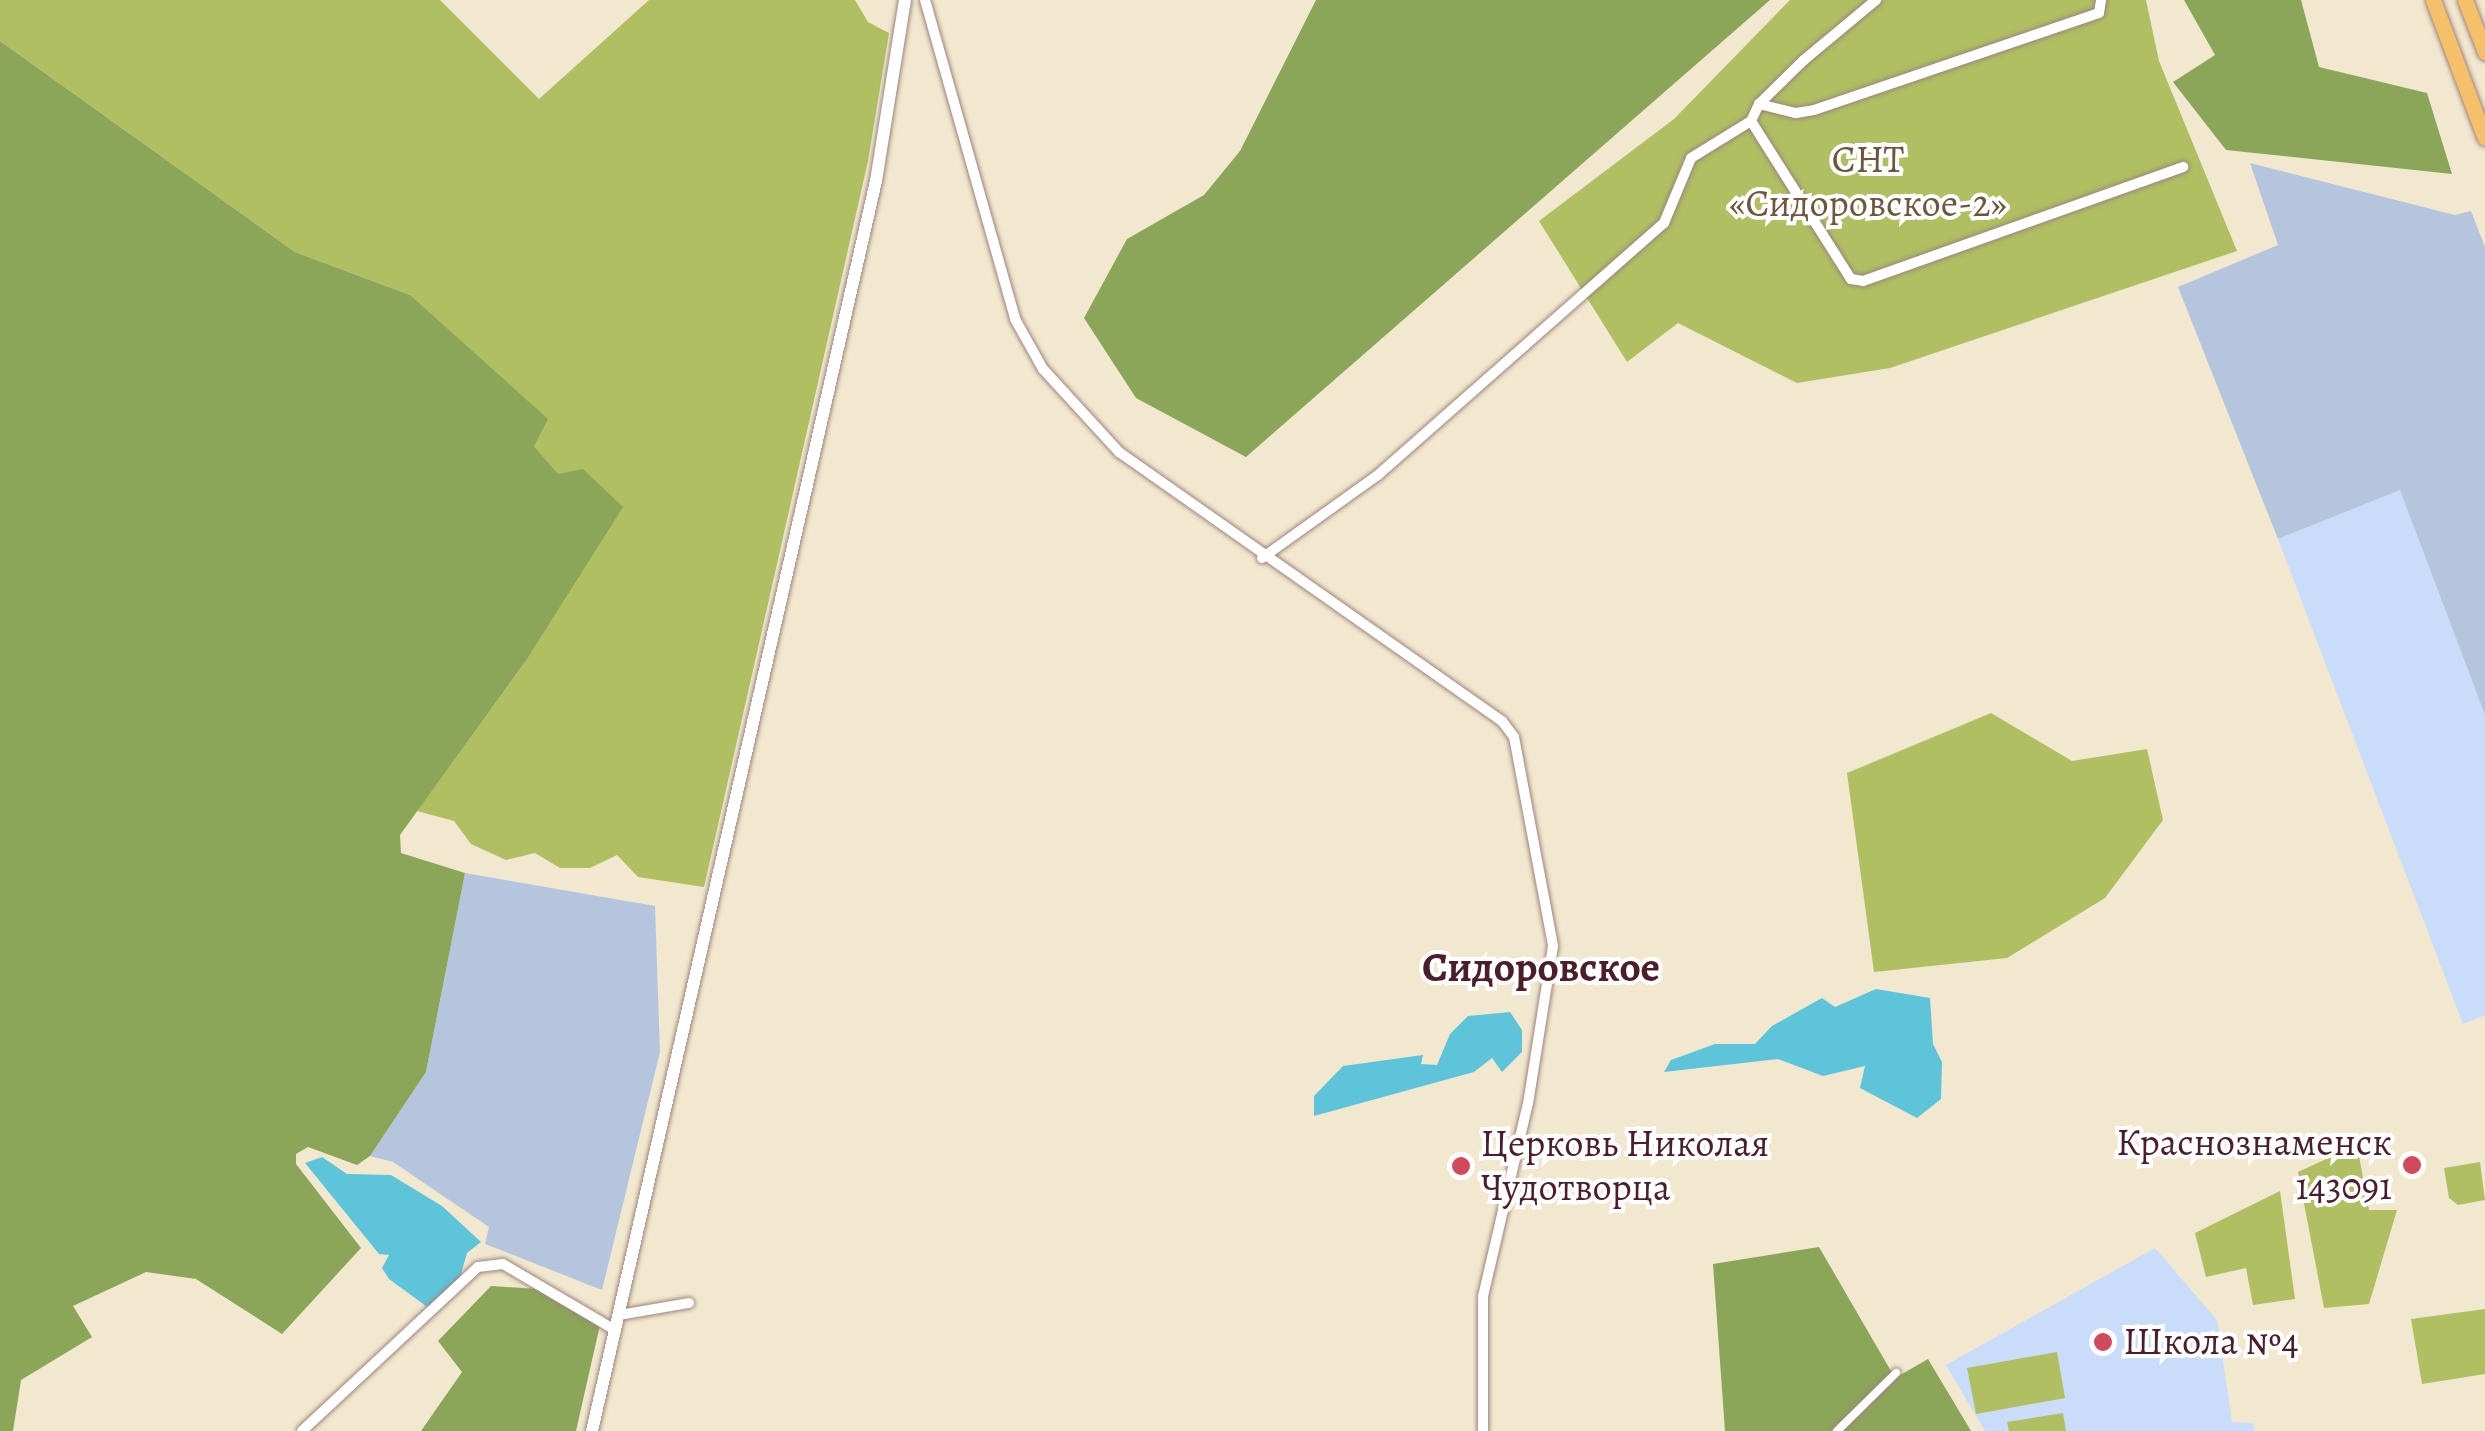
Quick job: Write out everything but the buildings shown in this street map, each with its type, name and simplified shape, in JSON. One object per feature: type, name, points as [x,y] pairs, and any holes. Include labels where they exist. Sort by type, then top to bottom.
[{"type":"highway","points":[[2433,0],[2485,138]]},
{"type":"highway","points":[[2465,0],[2485,52]]},
{"type":"street","points":[[592,1431],[876,181],[905,0]]},
{"type":"street","points":[[925,0],[1016,319],[1044,369],[1119,452],[1262,558],[1502,721],[1514,738],[1553,946],[1528,1103],[1482,1296],[1483,1431]]},
{"type":"street","points":[[1262,558],[1378,475],[1664,223],[1691,158],[1751,121],[1759,104],[1876,0]]},
{"type":"street","points":[[1759,104],[1796,114],[1814,110],[2099,13],[2101,0]]},
{"type":"street","points":[[1751,121],[1850,279],[1862,282],[2182,168]]},
{"type":"street","points":[[302,1431],[478,1267],[503,1264],[615,1330]]},
{"type":"street","points":[[618,1315],[689,1303]]},
{"type":"street","points":[[1837,1431],[1896,1373]]},
{"type":"shaded area","points":[[2250,163],[2455,215],[2471,211],[2485,247],[2485,715],[2400,490],[2278,539],[2178,287],[2278,245]]},
{"type":"shaded area","points":[[2400,489],[2485,715],[2485,1015],[2463,1024],[2278,539]]},
{"type":"shaded area","points":[[465,873],[655,906],[660,1052],[602,1290],[485,1244],[489,1227],[393,1162],[370,1156],[426,1072]]},
{"type":"shaded area","name":"Школа №4","points":[[2155,1248],[2217,1320],[2232,1422],[2253,1423],[2255,1431],[1985,1431],[1946,1365]]},
{"type":"green space","points":[[0,0],[440,0],[539,99],[649,0],[855,0],[868,22],[889,33],[868,161],[704,887],[638,877],[617,855],[590,868],[560,868],[535,853],[506,860],[471,844],[454,821],[417,811],[525,662],[558,475],[410,295],[295,252],[0,41]]},
{"type":"green space","points":[[1316,0],[1770,0],[1246,457],[1136,398],[1084,318],[1127,239],[1204,195],[1240,151]]},
{"type":"green space","name":"СНТ «Сидоровское-2»","points":[[1790,0],[2146,0],[2159,61],[2237,251],[1890,368],[1797,383],[1678,323],[1627,362],[1539,221],[1674,119]]},
{"type":"green space","points":[[2184,0],[2301,0],[2319,67],[2427,93],[2452,174],[2226,150],[2173,82],[2215,55]]},
{"type":"green space","points":[[0,41],[295,252],[410,295],[548,419],[534,446],[558,474],[583,469],[623,507],[525,662],[400,835],[401,853],[465,873],[426,1072],[370,1156],[357,1165],[308,1147],[296,1154],[296,1164],[361,1248],[282,1334],[196,1279],[146,1272],[73,1306],[92,1337],[21,1380],[13,1431],[0,1431]]},
{"type":"green space","points":[[1991,713],[2072,761],[2147,749],[2163,820],[2105,898],[2007,958],[1874,972],[1847,773]]},
{"type":"green space","points":[[2357,1145],[2369,1210],[2397,1210],[2369,1304],[2324,1308],[2298,1172]]},
{"type":"green space","points":[[2480,1162],[2485,1200],[2458,1205],[2449,1198],[2444,1168]]},
{"type":"green space","points":[[2280,1191],[2295,1299],[2253,1305],[2246,1268],[2206,1277],[2195,1233]]},
{"type":"green space","points":[[1819,1247],[1895,1378],[1928,1359],[1971,1431],[1725,1431],[1713,1264]]},
{"type":"green space","points":[[491,1286],[538,1289],[600,1325],[576,1431],[421,1431],[462,1372],[438,1341]]},
{"type":"green space","points":[[2485,1309],[2485,1374],[2422,1384],[2411,1319]]},
{"type":"green space","points":[[2057,1352],[2065,1398],[1976,1414],[1967,1368]]},
{"type":"green space","points":[[2063,1413],[2066,1431],[2009,1431],[2007,1422]]},
{"type":"water","points":[[1876,989],[1930,998],[1933,1044],[1942,1062],[1941,1099],[1917,1118],[1860,1088],[1865,1066],[1823,1076],[1778,1059],[1664,1072],[1671,1060],[1715,1044],[1755,1044],[1772,1026],[1822,998],[1835,1007]]},
{"type":"water","points":[[1510,1012],[1522,1030],[1522,1052],[1502,1072],[1492,1058],[1474,1072],[1314,1116],[1314,1096],[1343,1066],[1423,1055],[1421,1064],[1437,1065],[1450,1034],[1468,1016]]},
{"type":"water","points":[[322,1157],[347,1174],[391,1175],[442,1206],[481,1242],[467,1253],[459,1281],[430,1309],[389,1279],[382,1268],[389,1255],[379,1254],[305,1163]]},
{"type":"place","name":"Краснознаменск 143091","points":[[2412,1165]]},
{"type":"place","name":"Церковь Николая Чудотворца","points":[[1461,1166]]},
{"type":"place","name":"Школа №4","points":[[2103,1342]]},
{"type":"district","name":"Сидоровское","points":[[1541,967]]}]
